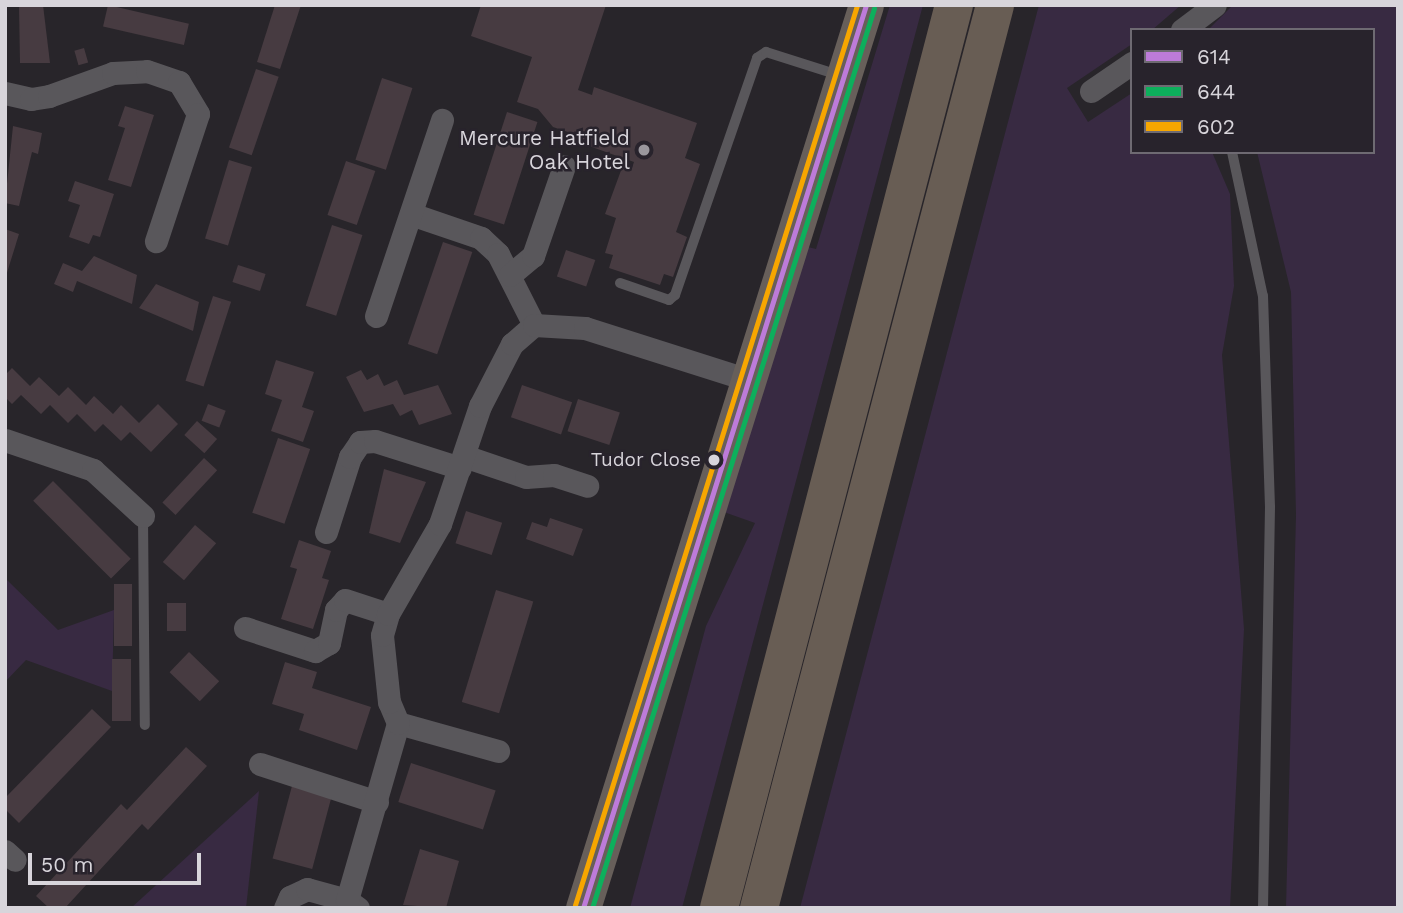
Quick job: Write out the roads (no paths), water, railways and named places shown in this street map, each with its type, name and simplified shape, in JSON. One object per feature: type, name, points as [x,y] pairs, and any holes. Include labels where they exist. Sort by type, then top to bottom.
[{"type":"highway","points":[[719,908],[954,5]]},
{"type":"highway","points":[[759,908],[995,5]]},
{"type":"main road","points":[[583,908],[746,379],[866,5]]},
{"type":"street","points":[[1185,28],[1215,5]]},
{"type":"street","points":[[1091,91],[1130,65]]},
{"type":"street","points":[[5,93],[31,99],[113,73],[147,71],[178,82],[198,114],[156,241]]},
{"type":"street","points":[[376,316],[442,120]]},
{"type":"street","points":[[510,275],[533,256],[564,166]]},
{"type":"street","points":[[411,214],[481,238],[510,275],[534,325]]},
{"type":"street","points":[[285,908],[290,897],[307,889],[352,904],[398,723],[389,702],[383,635],[388,614],[440,524],[497,368],[512,344],[534,325],[585,328],[632,339],[746,379]]},
{"type":"street","points":[[5,440],[93,470],[144,516]]},
{"type":"street","points":[[326,532],[350,457],[360,442],[375,441],[526,477],[554,475],[587,486]]},
{"type":"street","points":[[245,628],[315,651],[329,643],[336,610],[345,600],[388,614]]},
{"type":"street","points":[[398,723],[498,751]]},
{"type":"street","points":[[260,764],[377,802]]},
{"type":"lane","points":[[620,283],[668,300],[675,295],[757,58],[766,52],[844,77]]},
{"type":"lane","points":[[1232,154],[1264,296],[1270,507],[1263,908]]},
{"type":"lane","points":[[144,516],[145,725]]},
{"type":"place","name":"Mercure Hatfield Oak Hotel","points":[[644,150]]},
{"type":"place","name":"Tudor Close","points":[[714,460]]}]
